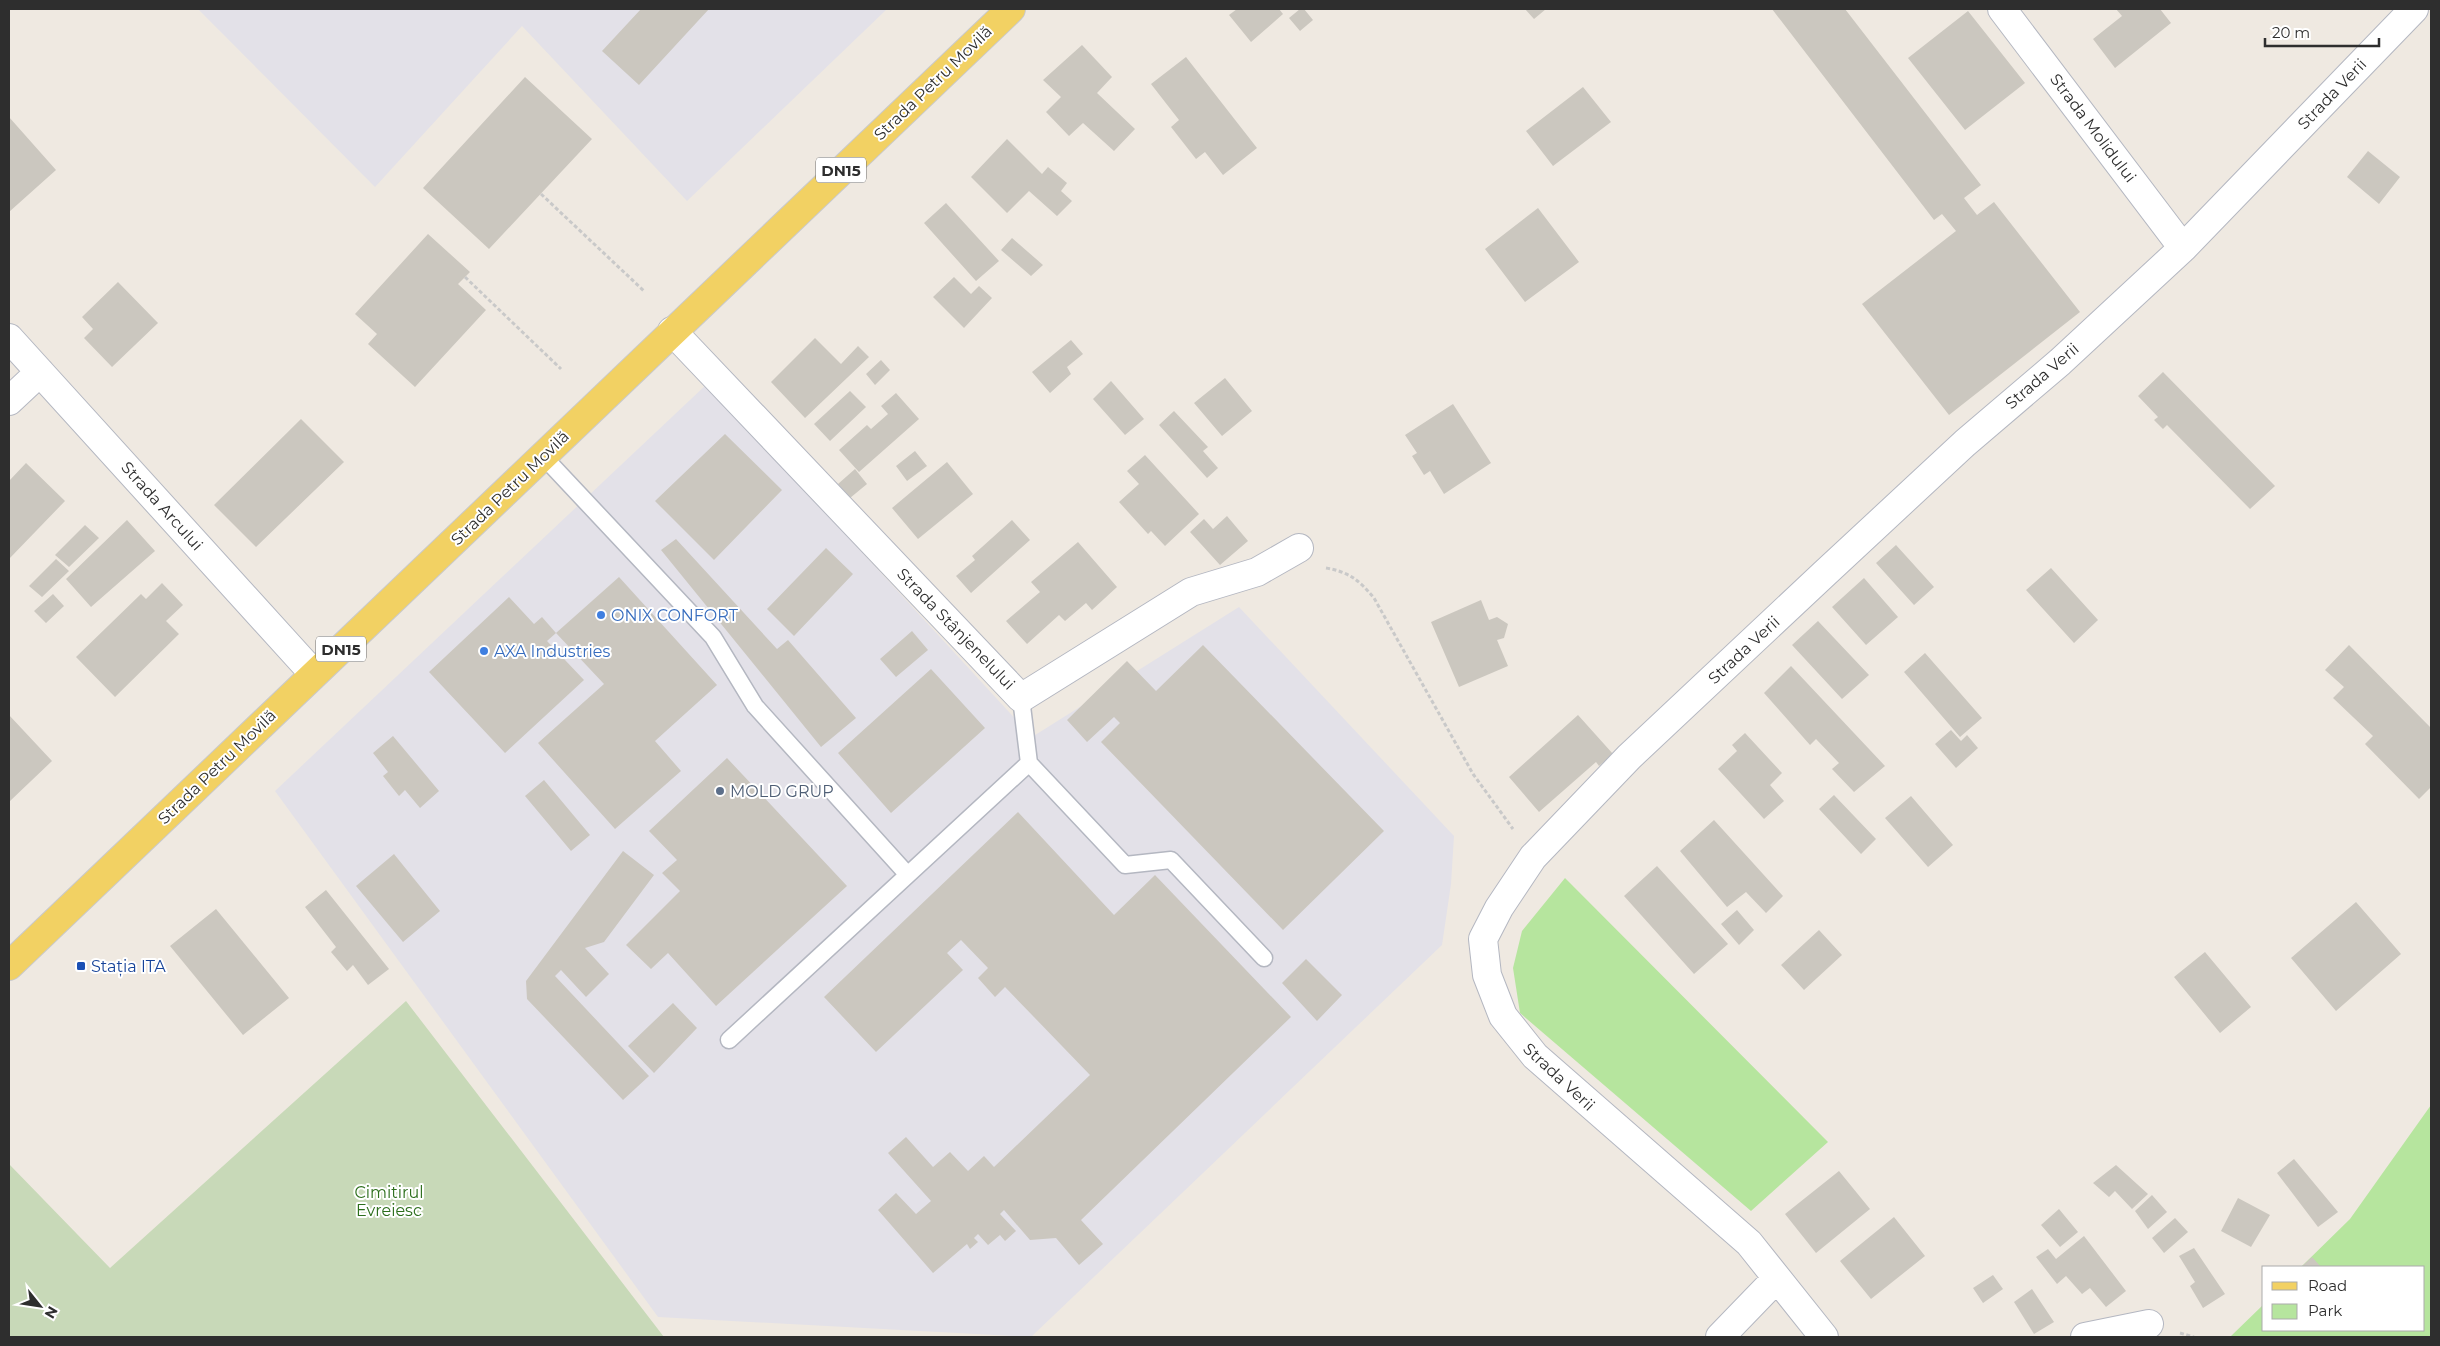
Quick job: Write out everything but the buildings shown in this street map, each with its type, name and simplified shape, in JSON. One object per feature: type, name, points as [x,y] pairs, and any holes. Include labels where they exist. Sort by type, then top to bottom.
[{"type":"main road","name":"Strada Petru Movilă","points":[[9,966],[1011,9]]},
{"type":"street","name":"Strada Molidului","points":[[2002,9],[2183,248]]},
{"type":"street","name":"Strada Verii","points":[[1824,1337],[1749,1243],[1535,1056],[1503,1016],[1487,976],[1483,939],[1499,908],[1533,857],[1629,757],[1966,443],[2060,362],[2183,248],[2414,9]]},
{"type":"street","name":"Strada Stânjenelului","points":[[672,331],[1021,698],[1190,592],[1256,572],[1299,548]]},
{"type":"street","name":"Strada Arcului","points":[[9,338],[314,674]]},
{"type":"street","points":[[9,401],[40,372]]},
{"type":"street","points":[[1720,1337],[1776,1279]]},
{"type":"street","points":[[2084,1337],[2149,1324]]},
{"type":"lane","points":[[543,456],[713,637],[755,706],[907,874]]},
{"type":"lane","points":[[1021,698],[1029,763],[1125,865],[1171,860],[1264,958]]},
{"type":"lane","points":[[729,1040],[1029,763]]},
{"type":"path","points":[[541,194],[644,291]]},
{"type":"path","points":[[465,277],[561,369]]},
{"type":"path","points":[[1299,548],[1308,566],[1344,571],[1364,586],[1374,598],[1473,774],[1533,857]]},
{"type":"shaded area","points":[[198,9],[887,9],[687,201],[522,26],[375,187]]},
{"type":"shaded area","points":[[707,384],[1032,737],[1239,607],[1454,836],[1451,884],[1442,945],[1031,1337],[658,1317],[275,791]]},
{"type":"green space","points":[[1565,878],[1828,1142],[1751,1211],[1520,1013],[1513,968],[1522,931]]},
{"type":"green space","name":"Cimitirul Evreiesc","points":[[406,1001],[664,1337],[9,1337],[9,1164],[110,1268]]},
{"type":"green space","points":[[2431,1105],[2431,1337],[2230,1337],[2262,1306],[2262,1331],[2425,1331],[2425,1266],[2302,1266],[2350,1219]]},
{"type":"place","name":"ONIX CONFORT","points":[[601,615]]},
{"type":"place","name":"AXA Industries","points":[[484,651]]},
{"type":"place","name":"MOLD GRUP","points":[[720,791]]},
{"type":"place","name":"Stația ITA","points":[[81,966]]}]
